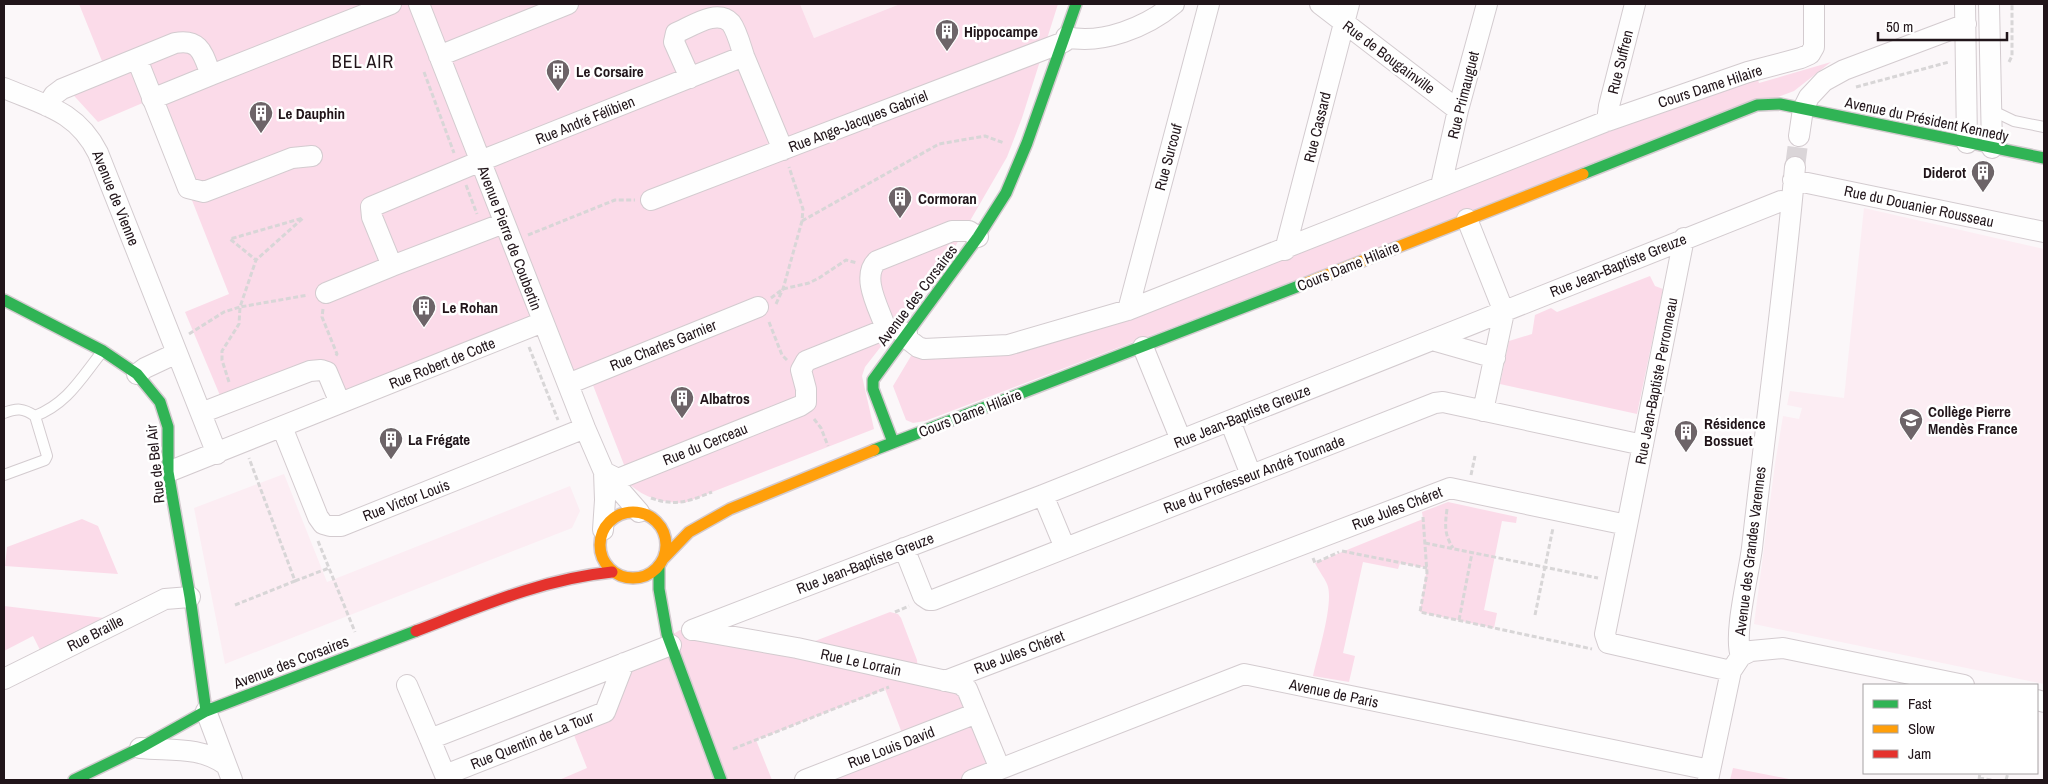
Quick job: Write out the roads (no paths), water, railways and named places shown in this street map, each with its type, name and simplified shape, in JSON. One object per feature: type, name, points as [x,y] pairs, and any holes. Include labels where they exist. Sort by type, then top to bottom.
[{"type":"street","points":[[152,98],[391,4]]},
{"type":"street","name":"Avenue Pierre de Coubertin","points":[[419,4],[511,242],[604,472],[644,514]]},
{"type":"street","name":"Avenue des Corsaires","points":[[894,442],[873,389],[873,380],[877,372],[906,336],[978,237],[1006,193],[1024,152],[1076,4]]},
{"type":"street","points":[[1065,39],[1085,40],[1129,30],[1150,21],[1174,4]]},
{"type":"street","name":"Rue de Bougainville","points":[[1320,4],[1458,110]]},
{"type":"street","name":"Rue Cassard","points":[[1285,250],[1349,4]]},
{"type":"street","name":"Rue Primauguet","points":[[1441,186],[1458,110],[1487,4]]},
{"type":"street","name":"Rue Suffren","points":[[1607,121],[1609,106],[1635,4]]},
{"type":"street","name":"Cours Dame Hilaire","points":[[886,329],[897,329],[918,347],[924,348],[1008,345],[1128,310],[1285,250],[1607,121],[1738,75],[1810,54],[1814,47],[1814,4]]},
{"type":"street","points":[[1965,4],[1967,143]]},
{"type":"street","points":[[1989,4],[1992,148]]},
{"type":"street","name":"Rue Surcouf","points":[[1128,310],[1206,5]]},
{"type":"street","points":[[439,56],[555,6]]},
{"type":"street","points":[[690,78],[674,42],[676,33],[714,17],[722,18],[731,24],[783,150]]},
{"type":"street","points":[[1799,136],[1803,109],[1809,97],[1824,81],[1844,70],[1966,24]]},
{"type":"street","name":"Rue Ange-Jacques Gabriel","points":[[651,200],[1065,39]]},
{"type":"street","points":[[47,106],[54,95],[62,89],[184,41],[194,43],[200,49],[211,75]]},
{"type":"street","name":"Rue André Félibien","points":[[392,266],[372,217],[371,207],[744,56]]},
{"type":"street","points":[[137,59],[188,188],[204,192],[292,158],[312,156]]},
{"type":"street","name":"Avenue de Vienne","points":[[4,88],[71,118],[91,138],[217,454]]},
{"type":"street","name":"Cours Dame Hilaire","points":[[894,442],[1144,347],[1757,105],[1780,104],[1803,109]]},
{"type":"street","name":"Avenue du Président Kennedy","points":[[1803,109],[2044,158]]},
{"type":"street","name":"Avenue des Grandes Varennes","points":[[1709,775],[1736,663],[1751,551],[1794,174]]},
{"type":"street","name":"Rue du Douanier Rousseau","points":[[1794,174],[2044,232]]},
{"type":"street","name":"Rue Jean-Baptiste Greuze","points":[[692,630],[1182,440],[1684,238],[1781,201],[1791,204]]},
{"type":"street","points":[[1467,218],[1504,312],[1483,411]]},
{"type":"street","points":[[326,293],[504,223]]},
{"type":"street","points":[[886,329],[869,281],[872,266],[877,261],[952,232],[969,231],[978,237]]},
{"type":"street","name":"Rue Jean-Baptiste Perronneau","points":[[1627,525],[1684,238]]},
{"type":"street","name":"Rue de Bel Air","points":[[4,300],[103,352],[137,374],[160,402],[169,438],[168,472],[190,597],[206,711]]},
{"type":"street","name":"Rue Charles Garnier","points":[[568,384],[769,309]]},
{"type":"street","name":"Rue Robert de Cotte","points":[[168,472],[543,322]]},
{"type":"street","name":"Rue du Cerceau","points":[[604,472],[618,479],[803,404],[806,389],[801,370],[806,361],[886,329]]},
{"type":"street","points":[[1432,340],[1495,358]]},
{"type":"street","points":[[1144,347],[1182,440]]},
{"type":"street","points":[[137,374],[175,348]]},
{"type":"street","points":[[201,413],[310,371],[321,370],[327,372],[340,403]]},
{"type":"street","name":"Rue du Professeur André Tournade","points":[[904,548],[923,596],[929,600],[1434,403],[1443,402],[1643,445]]},
{"type":"street","points":[[1230,421],[1251,474]]},
{"type":"street","name":"Rue Victor Louis","points":[[282,428],[312,504],[322,523],[330,526],[341,526],[585,428]]},
{"type":"street","points":[[624,578],[634,579],[652,573],[689,532],[730,509],[894,442]]},
{"type":"street","name":"Avenue Pierre de Coubertin","points":[[601,535],[605,500],[604,472]]},
{"type":"street","name":"Rue Jules Chéret","points":[[945,681],[1450,488],[1627,525]]},
{"type":"street","points":[[1042,495],[1065,548]]},
{"type":"street","points":[[692,517],[730,509]]},
{"type":"street","points":[[586,554],[614,518],[630,512],[665,520],[674,520]]},
{"type":"street","points":[[644,514],[662,530],[666,539],[659,589],[669,639],[721,780]]},
{"type":"street","points":[[1627,525],[1604,634],[1608,643],[1736,663],[1751,651],[1783,648],[1959,684]]},
{"type":"street","points":[[601,535],[599,550],[602,559],[612,572],[624,578],[636,590]]},
{"type":"street","name":"Avenue des Corsaires","points":[[74,780],[140,748],[206,711],[526,589],[570,566]]},
{"type":"street","name":"Avenue des Corsaires","points":[[526,589],[583,575],[612,572]]},
{"type":"street","name":"Rue Braille","points":[[4,679],[165,599],[190,597]]},
{"type":"street","points":[[652,612],[669,639]]},
{"type":"street","name":"Rue Le Lorrain","points":[[669,639],[680,630],[713,632],[797,648],[960,684],[967,689],[1000,769]]},
{"type":"street","points":[[407,685],[430,739],[624,663],[669,639]]},
{"type":"street","name":"Rue Quentin de La Tour","points":[[430,739],[445,775],[605,712],[624,663]]},
{"type":"street","name":"Avenue de Paris","points":[[972,780],[1244,674],[1709,775]]},
{"type":"street","points":[[206,711],[229,773]]},
{"type":"street","name":"Rue Louis David","points":[[805,780],[977,713]]},
{"type":"street","points":[[140,748],[187,750],[216,758],[229,773]]},
{"type":"lane","points":[[1991,110],[2014,121],[2044,126]]},
{"type":"lane","points":[[35,416],[44,413],[72,392],[103,352]]},
{"type":"lane","points":[[4,413],[23,408],[35,416],[47,456],[45,460],[4,475]]},
{"type":"tunnel","points":[[1795,167],[1799,136]]},
{"type":"place","name":"Hippocampe","points":[[947,52]]},
{"type":"place","name":"Le Corsaire","points":[[558,92]]},
{"type":"place","name":"Le Dauphin","points":[[261,134]]},
{"type":"place","name":"Diderot","points":[[1983,193]]},
{"type":"place","name":"Cormoran","points":[[900,219]]},
{"type":"place","name":"Le Rohan","points":[[424,328]]},
{"type":"place","name":"Albatros","points":[[682,419]]},
{"type":"place","name":"Collège Pierre Mendès France","points":[[1911,441]]},
{"type":"place","name":"Résidence Bossuet","points":[[1686,453]]},
{"type":"place","name":"La Frégate","points":[[391,460]]},
{"type":"district","name":"BEL AIR","points":[[363,61]]}]
